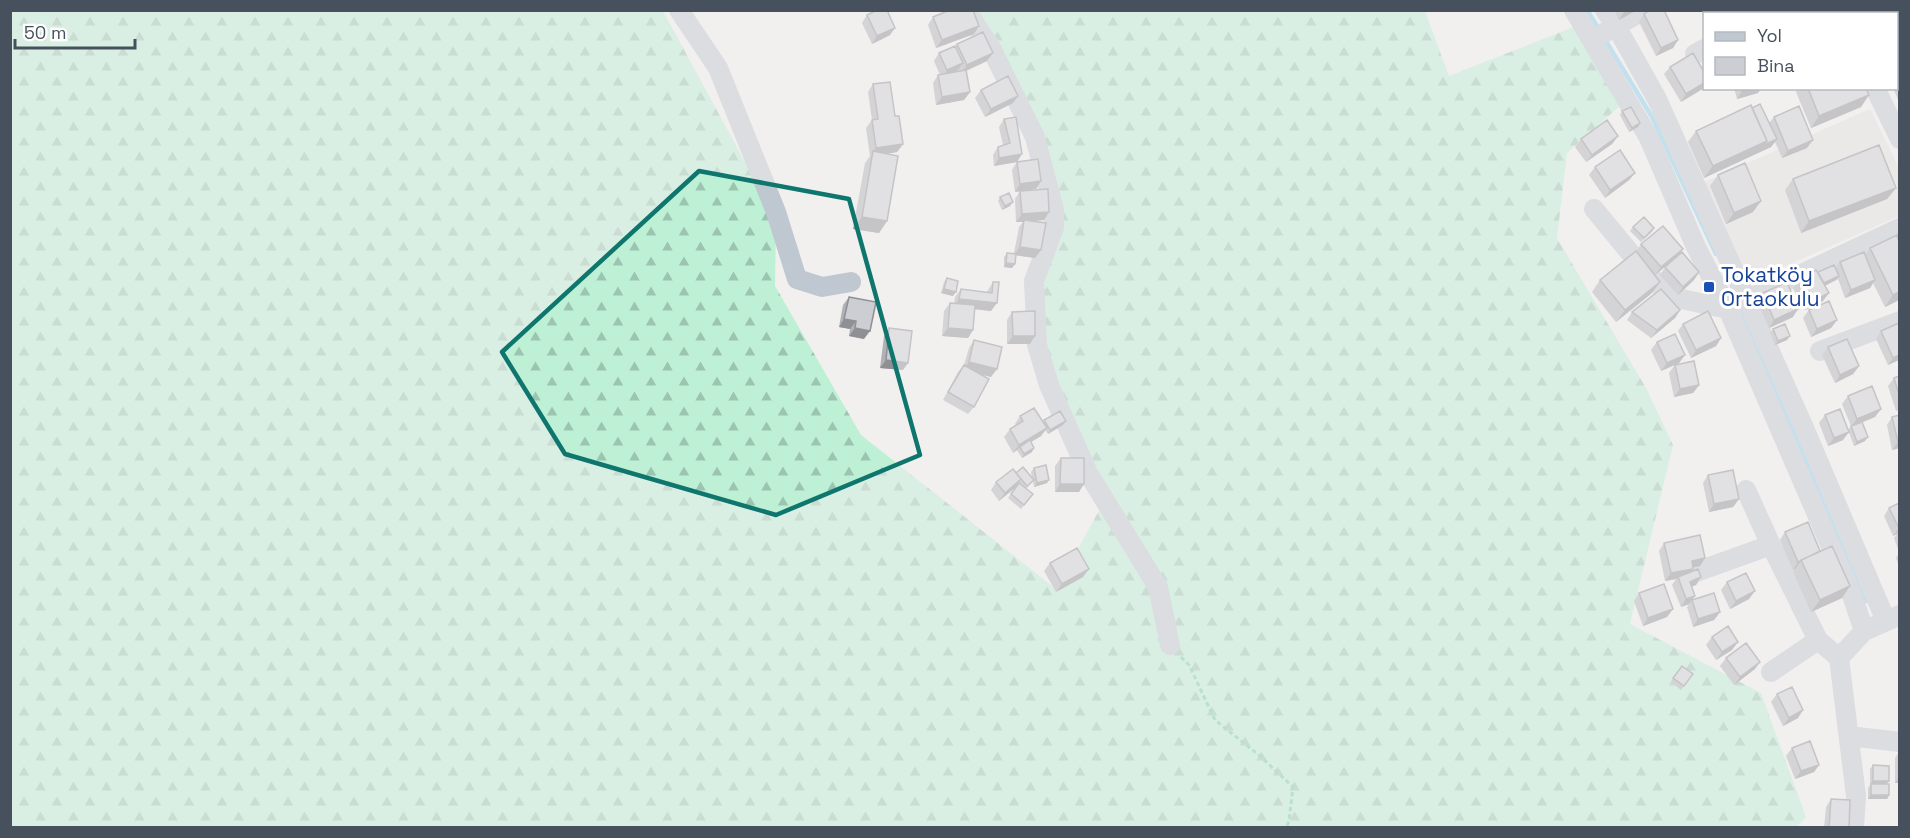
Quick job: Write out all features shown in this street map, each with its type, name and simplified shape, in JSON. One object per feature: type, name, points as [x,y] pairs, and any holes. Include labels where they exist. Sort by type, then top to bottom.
[{"type":"street","points":[[679,10],[718,68],[776,212],[797,279],[822,287],[851,282]]},
{"type":"street","points":[[966,10],[991,48],[1035,137],[1054,210],[1054,228],[1034,281],[1037,345],[1049,385],[1089,473],[1158,587],[1170,645]]},
{"type":"street","points":[[1574,10],[1649,138],[1696,247],[1728,309],[1852,595],[1864,631]]},
{"type":"street","points":[[1592,40],[1610,18],[1644,10]]},
{"type":"street","points":[[1610,18],[1657,99],[1805,430],[1893,618],[1864,631],[1839,658]]},
{"type":"street","points":[[1876,90],[1899,140]]},
{"type":"street","points":[[1594,209],[1646,272],[1672,297],[1728,309],[1899,228]]},
{"type":"street","points":[[1820,351],[1899,321]]},
{"type":"street","points":[[1746,490],[1818,640],[1839,658],[1856,796],[1854,828]]},
{"type":"street","points":[[1696,572],[1771,545]]},
{"type":"street","points":[[1771,672],[1818,640]]},
{"type":"street","points":[[1849,736],[1899,742]]},
{"type":"path","points":[[1170,645],[1189,665],[1215,720],[1260,756],[1293,787],[1286,828]]},
{"type":"highlighted area","points":[[699,171],[849,199],[920,455],[776,515],[565,454],[502,352]]},
{"type":"shaded area","points":[[1870,109],[1899,168],[1899,216],[1747,283],[1702,183]]},
{"type":"green space","points":[[10,11],[663,11],[776,219],[775,286],[861,435],[1056,589],[1107,496],[1032,331],[1049,184],[970,11],[1425,11],[1449,76],[1576,26],[1621,105],[1567,153],[1557,238],[1646,388],[1673,445],[1630,624],[1761,693],[1806,817],[1796,828],[11,827]]},
{"type":"building","points":[[877,10],[887,10],[895,28],[877,36],[867,15]]},
{"type":"building","points":[[950,10],[973,10],[979,26],[942,40],[933,17]]},
{"type":"building","points":[[1650,10],[1664,10],[1678,40],[1661,48],[1644,14]]},
{"type":"building","points":[[1829,10],[1830,12],[1813,12]]},
{"type":"building","points":[[1868,10],[1899,10],[1899,23],[1898,12],[1869,12]]},
{"type":"building","points":[[983,32],[993,53],[967,65],[957,44]]},
{"type":"building","points":[[1899,38],[1898,70],[1898,39]]},
{"type":"building","points":[[955,46],[963,63],[947,70],[939,53]]},
{"type":"building","points":[[1693,53],[1703,70],[1703,84],[1686,94],[1670,67]]},
{"type":"building","points":[[966,70],[970,92],[942,97],[938,75]]},
{"type":"building","points":[[1008,76],[1018,96],[991,109],[981,90]]},
{"type":"building","points":[[890,82],[895,116],[899,116],[903,144],[876,148],[872,120],[878,119],[873,84]]},
{"type":"building","points":[[1809,90],[1867,90],[1869,95],[1819,116]]},
{"type":"building","points":[[1760,104],[1777,139],[1764,145],[1767,141],[1752,108]]},
{"type":"building","points":[[1751,105],[1767,141],[1713,166],[1696,131]]},
{"type":"building","points":[[1799,106],[1813,140],[1788,151],[1774,117]]},
{"type":"building","points":[[1631,107],[1640,123],[1632,128],[1622,111]]},
{"type":"building","points":[[1016,117],[1022,154],[999,158],[998,147],[1010,143],[1004,119]]},
{"type":"building","points":[[1607,120],[1618,136],[1592,155],[1581,139]]},
{"type":"building","points":[[1879,145],[1896,188],[1809,221],[1793,179]]},
{"type":"building","points":[[1620,150],[1635,173],[1610,190],[1595,167]]},
{"type":"building","points":[[873,151],[898,156],[887,221],[862,217]]},
{"type":"building","points":[[1038,159],[1041,181],[1020,184],[1017,162]]},
{"type":"building","points":[[1745,163],[1761,201],[1734,213],[1718,175]]},
{"type":"building","points":[[1048,189],[1049,212],[1022,214],[1020,191]]},
{"type":"building","points":[[1009,193],[1013,202],[1005,206],[1000,197]]},
{"type":"building","points":[[1644,217],[1654,228],[1644,238],[1633,227]]},
{"type":"building","points":[[1024,220],[1046,223],[1041,250],[1020,247]]},
{"type":"building","points":[[1663,226],[1683,249],[1661,267],[1641,244]]},
{"type":"building","points":[[1897,235],[1899,292],[1893,295],[1870,248]]},
{"type":"building","points":[[1636,251],[1660,282],[1625,310],[1600,280]]},
{"type":"building","points":[[1682,252],[1699,272],[1683,287],[1665,267]]},
{"type":"building","points":[[1864,252],[1875,280],[1851,290],[1840,262]]},
{"type":"building","points":[[1007,253],[1016,254],[1015,264],[1006,263]]},
{"type":"building","points":[[1834,265],[1839,276],[1824,283],[1818,272]]},
{"type":"building","points":[[1816,270],[1829,293],[1811,302],[1799,280]]},
{"type":"building","points":[[947,278],[958,281],[956,292],[944,289]]},
{"type":"building","points":[[993,282],[999,282],[997,303],[959,299],[961,289],[992,293]]},
{"type":"building","points":[[1787,282],[1798,309],[1774,320],[1763,293]]},
{"type":"building","points":[[1661,289],[1680,310],[1657,330],[1632,312]]},
{"type":"building","points":[[849,297],[876,302],[870,331],[855,328],[856,321],[844,319]]},
{"type":"building","points":[[1829,301],[1837,320],[1817,329],[1809,310]]},
{"type":"building","points":[[950,303],[975,305],[973,330],[948,328]]},
{"type":"building","points":[[1035,311],[1035,336],[1013,336],[1012,312]]},
{"type":"building","points":[[1708,311],[1721,338],[1696,350],[1683,324]]},
{"type":"building","points":[[1899,323],[1899,355],[1893,358],[1881,331]]},
{"type":"building","points":[[1785,324],[1790,336],[1778,341],[1773,329]]},
{"type":"building","points":[[889,328],[912,331],[908,363],[886,360]]},
{"type":"building","points":[[1675,334],[1685,355],[1667,363],[1657,342]]},
{"type":"building","points":[[1847,339],[1859,366],[1840,375],[1828,347]]},
{"type":"building","points":[[974,340],[1002,347],[997,369],[969,362]]},
{"type":"building","points":[[1694,361],[1699,385],[1680,389],[1675,365]]},
{"type":"building","points":[[964,365],[989,379],[974,407],[948,392]]},
{"type":"building","points":[[1899,376],[1899,395],[1894,378]]},
{"type":"building","points":[[1872,386],[1881,409],[1857,419],[1848,396]]},
{"type":"building","points":[[1034,408],[1047,428],[1019,445],[1010,429],[1023,421],[1020,416]]},
{"type":"building","points":[[1840,409],[1849,432],[1834,438],[1825,415]]},
{"type":"building","points":[[1060,411],[1066,421],[1050,430],[1044,420]]},
{"type":"building","points":[[1899,415],[1899,442],[1898,442],[1892,417]]},
{"type":"building","points":[[1862,422],[1868,437],[1857,442],[1851,426]]},
{"type":"building","points":[[1030,440],[1034,448],[1024,454],[1020,447]]},
{"type":"building","points":[[1061,458],[1084,458],[1084,484],[1060,484]]},
{"type":"building","points":[[1046,465],[1049,480],[1037,483],[1034,468]]},
{"type":"building","points":[[1023,467],[1034,480],[1027,486],[1016,473]]},
{"type":"building","points":[[1013,469],[1021,479],[1005,493],[996,482]]},
{"type":"building","points":[[1733,470],[1739,499],[1714,504],[1708,475]]},
{"type":"building","points":[[1019,483],[1033,494],[1024,505],[1011,494]]},
{"type":"building","points":[[1899,503],[1899,528],[1889,508]]},
{"type":"building","points":[[1808,522],[1820,551],[1798,562],[1785,532]]},
{"type":"building","points":[[1700,535],[1705,558],[1692,561],[1693,569],[1671,573],[1664,543]]},
{"type":"building","points":[[1832,546],[1850,586],[1820,600],[1801,560]]},
{"type":"building","points":[[1077,548],[1089,569],[1062,584],[1050,563]]},
{"type":"building","points":[[1698,569],[1701,577],[1690,582],[1695,596],[1686,599],[1678,577]]},
{"type":"building","points":[[1746,573],[1755,591],[1736,601],[1727,582]]},
{"type":"building","points":[[1664,584],[1673,609],[1648,618],[1639,593]]},
{"type":"building","points":[[1714,593],[1720,612],[1698,619],[1692,600]]},
{"type":"building","points":[[1728,626],[1738,642],[1722,652],[1712,637]]},
{"type":"building","points":[[1746,643],[1760,662],[1740,677],[1726,658]]},
{"type":"building","points":[[1682,666],[1693,674],[1684,686],[1673,678]]},
{"type":"building","points":[[1792,687],[1803,710],[1789,718],[1777,694]]},
{"type":"building","points":[[1810,741],[1819,765],[1801,771],[1792,748]]},
{"type":"building","points":[[1873,765],[1889,766],[1889,781],[1873,781]]},
{"type":"building","points":[[1871,784],[1889,784],[1889,795],[1871,795]]},
{"type":"building","points":[[1831,799],[1850,800],[1849,828],[1829,828]]},
{"type":"waterway","points":[[1587,10],[1600,31]]},
{"type":"waterway","points":[[1604,38],[1652,117],[1716,254]]},
{"type":"waterway","points":[[1743,314],[1866,601]]},
{"type":"place","name":"Tokatköy Ortaokulu","points":[[1709,287]]}]
